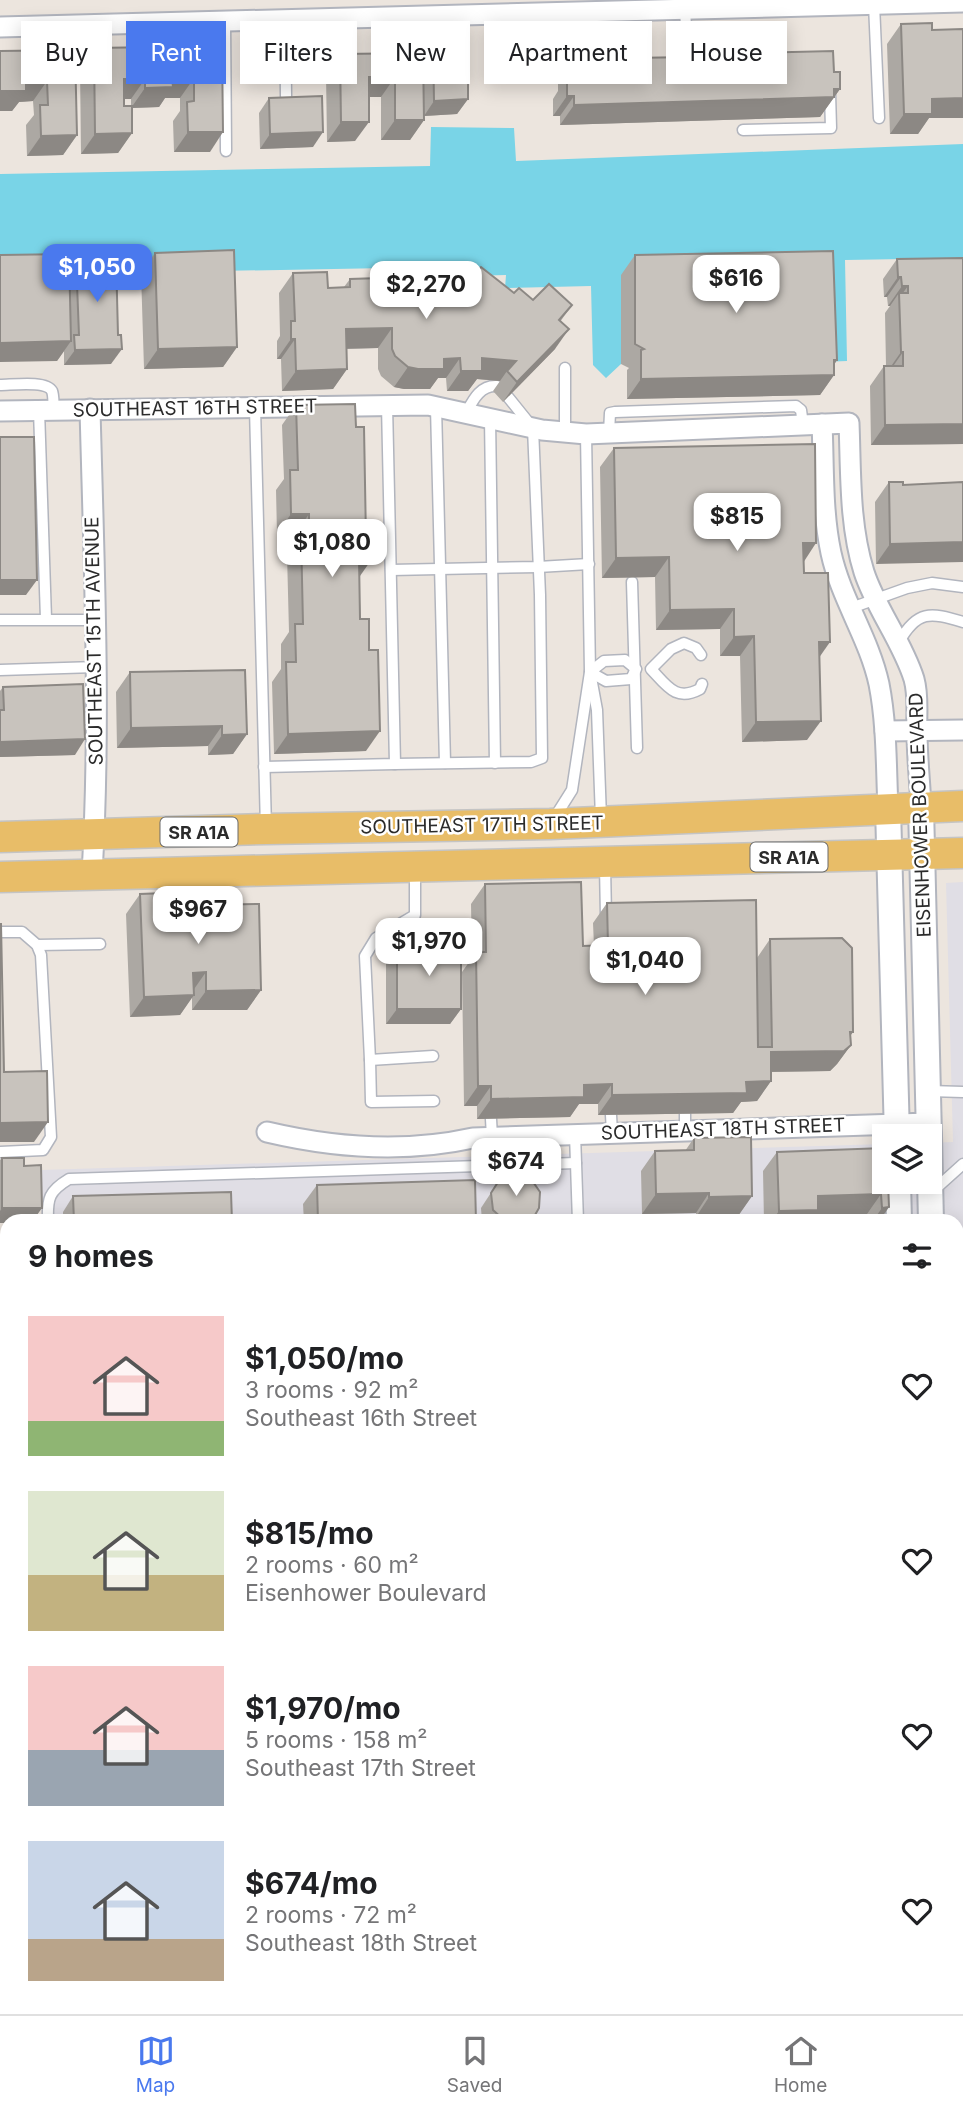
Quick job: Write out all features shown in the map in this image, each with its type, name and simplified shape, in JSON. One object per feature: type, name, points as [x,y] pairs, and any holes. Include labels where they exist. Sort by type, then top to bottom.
[{"type":"main road","name":"SOUTHEAST 17TH STREET","points":[[0,837],[551,824],[963,806]]},
{"type":"main road","points":[[487,869],[569,846],[596,831],[601,822]]},
{"type":"main road","name":"SOUTHEAST 17TH STREET","points":[[0,877],[414,867],[487,869],[605,862],[963,853]]},
{"type":"street","points":[[225,21],[404,16],[686,18],[831,3],[963,2]]},
{"type":"street","points":[[0,27],[126,24]]},
{"type":"street","name":"SOUTHEAST 16TH STREET","points":[[0,411],[387,405],[436,407],[533,428],[586,434],[849,423]]},
{"type":"street","name":"SOUTHEAST 15TH AVENUE","points":[[90,409],[96,667],[92,874]]},
{"type":"street","name":"EISENHOWER BOULEVARD","points":[[849,423],[857,547],[865,575],[914,679],[918,701],[916,730],[924,854],[929,1124]]},
{"type":"street","name":"EISENHOWER BOULEVARD","points":[[812,424],[831,552],[840,583],[879,684],[885,731],[897,1124]]},
{"type":"street","points":[[885,731],[963,730]]},
{"type":"street","name":"SOUTHEAST 18TH STREET","points":[[267,1132],[308,1142],[400,1148],[437,1146],[473,1138],[492,1128],[575,1134],[612,1124],[685,1122],[872,1129]]},
{"type":"street","points":[[898,1194],[899,1214]]},
{"type":"street","name":"EISENHOWER BOULEVARD","points":[[930,1194],[931,1214]]},
{"type":"lane","points":[[868,3],[879,118]]},
{"type":"lane","points":[[404,16],[404,21]]},
{"type":"lane","points":[[285,19],[286,96]]},
{"type":"lane","points":[[743,130],[831,128],[830,78]]},
{"type":"lane","points":[[225,84],[226,151]]},
{"type":"lane","points":[[565,368],[565,432]]},
{"type":"lane","points":[[0,385],[43,384],[52,393],[47,410],[46,619]]},
{"type":"lane","points":[[466,413],[482,389],[497,386]]},
{"type":"lane","points":[[264,767],[530,762],[542,758],[533,428],[508,397]]},
{"type":"lane","points":[[387,405],[395,764]]},
{"type":"lane","points":[[436,407],[445,764]]},
{"type":"lane","points":[[255,408],[266,829]]},
{"type":"lane","points":[[490,418],[495,763]]},
{"type":"lane","points":[[551,824],[572,790],[590,672],[586,434]]},
{"type":"lane","points":[[390,570],[589,564]]},
{"type":"lane","points":[[632,582],[638,748]]},
{"type":"lane","points":[[851,608],[907,588],[932,583],[963,587]]},
{"type":"lane","points":[[899,643],[908,627],[918,618],[940,615],[963,622]]},
{"type":"lane","points":[[0,620],[95,620]]},
{"type":"lane","points":[[590,672],[604,661],[625,660],[636,669],[651,669],[671,649],[684,643],[696,648],[701,655]]},
{"type":"lane","points":[[0,670],[96,667]]},
{"type":"lane","points":[[590,672],[606,681],[631,679],[636,669]]},
{"type":"lane","points":[[651,669],[672,691],[689,695],[700,689],[702,684]]},
{"type":"lane","points":[[590,672],[597,710],[601,822]]},
{"type":"lane","points":[[605,862],[606,923]]},
{"type":"lane","points":[[414,867],[415,915],[376,938],[365,956],[371,1102],[434,1101]]},
{"type":"lane","points":[[0,932],[22,932],[37,945],[41,955],[51,1137],[43,1150],[0,1152]]},
{"type":"lane","points":[[37,945],[100,944]]},
{"type":"lane","points":[[370,1060],[433,1056]]},
{"type":"lane","points":[[928,1091],[963,1092]]},
{"type":"lane","points":[[575,1134],[579,1214]]},
{"type":"lane","points":[[48,1214],[47,1203],[54,1188],[69,1179],[576,1163]]},
{"type":"lane","points":[[942,1183],[963,1164]]},
{"type":"shaded area","points":[[963,882],[963,1214],[42,1214],[41,1170],[872,1144],[872,1194],[942,1194],[942,1142],[953,1142],[946,883]]},
{"type":"water","points":[[431,127],[514,128],[516,161],[963,144],[963,258],[845,260],[847,361],[821,362],[621,275],[621,364],[606,378],[593,365],[591,286],[505,288],[506,275],[388,278],[387,268],[0,275],[0,174],[430,166]]},
{"type":"building","points":[[932,23],[932,30],[963,29],[963,98],[932,99],[932,114],[904,114],[901,24]]},
{"type":"building","points":[[112,48],[126,48],[124,106],[132,106],[132,133],[95,134],[94,84],[112,84]]},
{"type":"building","points":[[0,51],[21,51],[21,84],[26,84],[26,91],[0,91]]},
{"type":"building","points":[[833,51],[834,72],[840,72],[840,89],[834,89],[834,97],[574,105],[574,96],[567,96],[567,84],[652,84],[652,58],[666,57],[666,84],[787,84],[787,52]]},
{"type":"building","points":[[357,54],[371,54],[369,122],[341,122],[340,84],[357,84]]},
{"type":"building","points":[[47,84],[76,84],[77,135],[41,136],[40,105],[48,105]]},
{"type":"building","points":[[145,84],[173,84],[173,87],[145,88]]},
{"type":"building","points":[[194,84],[222,84],[223,132],[188,132],[187,102],[194,101]]},
{"type":"building","points":[[395,84],[423,84],[424,120],[395,120]]},
{"type":"building","points":[[434,84],[468,84],[468,99],[434,101]]},
{"type":"building","points":[[322,96],[323,132],[270,134],[269,98]]},
{"type":"building","points":[[234,250],[237,347],[158,349],[155,253]]},
{"type":"building","points":[[833,251],[837,360],[834,360],[834,375],[641,379],[641,350],[644,349],[635,344],[635,255]]},
{"type":"building","points":[[69,254],[71,341],[0,343],[0,255]]},
{"type":"building","points":[[116,257],[118,335],[121,335],[122,349],[75,350],[74,335],[79,335],[76,258]]},
{"type":"building","points":[[963,258],[963,424],[885,425],[884,366],[903,366],[899,293],[908,293],[908,286],[902,286],[901,277],[898,277],[897,259]]},
{"type":"building","points":[[481,267],[514,293],[519,288],[533,300],[549,284],[572,305],[559,320],[569,329],[517,382],[507,371],[516,361],[482,358],[482,371],[461,371],[460,358],[444,359],[444,369],[408,367],[395,356],[392,349],[392,328],[346,329],[347,369],[296,371],[295,339],[291,339],[291,321],[295,321],[293,273],[327,272],[328,288],[350,287],[350,279],[442,276],[443,294],[454,293]]},
{"type":"building","points":[[355,404],[356,427],[364,427],[366,539],[373,539],[374,556],[359,557],[360,619],[369,619],[369,650],[378,650],[380,731],[288,734],[286,662],[296,662],[295,624],[303,624],[301,534],[309,534],[309,514],[291,514],[290,470],[298,470],[296,405]]},
{"type":"building","points":[[0,437],[34,437],[37,580],[0,580]]},
{"type":"building","points":[[815,444],[816,543],[803,543],[804,573],[828,573],[830,642],[819,642],[821,721],[756,722],[754,636],[734,637],[734,609],[670,610],[669,557],[616,558],[614,448]]},
{"type":"building","points":[[889,482],[903,482],[903,485],[963,482],[963,542],[890,544]]},
{"type":"building","points":[[245,670],[247,734],[222,735],[222,726],[131,728],[130,672]]},
{"type":"building","points":[[83,684],[85,739],[0,742],[0,710],[4,710],[3,687]]},
{"type":"building","points":[[581,882],[583,946],[608,945],[607,903],[756,900],[758,1047],[772,1047],[770,939],[842,938],[852,948],[851,1045],[844,1051],[771,1052],[771,1081],[746,1082],[747,1093],[612,1095],[612,1084],[584,1085],[584,1097],[491,1099],[491,1086],[478,1086],[476,952],[486,952],[485,884]]},
{"type":"building","points":[[192,892],[193,928],[206,927],[205,905],[259,904],[261,990],[206,991],[206,972],[193,973],[194,995],[144,997],[140,894]]},
{"type":"building","points":[[0,924],[4,1072],[47,1071],[48,1122],[0,1123]]},
{"type":"building","points":[[397,946],[461,946],[461,1009],[397,1009]]},
{"type":"building","points":[[751,1137],[752,1196],[709,1197],[709,1193],[656,1194],[655,1151],[694,1150],[694,1138]]},
{"type":"building","points":[[872,1148],[872,1194],[881,1194],[818,1196],[818,1210],[779,1211],[777,1152]]},
{"type":"building","points":[[2,1158],[24,1158],[24,1166],[41,1165],[42,1208],[2,1208]]},
{"type":"building","points":[[508,1175],[524,1175],[531,1179],[540,1192],[539,1208],[536,1214],[497,1214],[493,1210],[491,1193],[500,1179]]},
{"type":"building","points":[[475,1180],[476,1214],[318,1214],[317,1185]]},
{"type":"building","points":[[231,1192],[232,1214],[74,1214],[73,1196]]},
{"type":"building","points":[[881,1194],[888,1194],[889,1207],[882,1208]]}]
